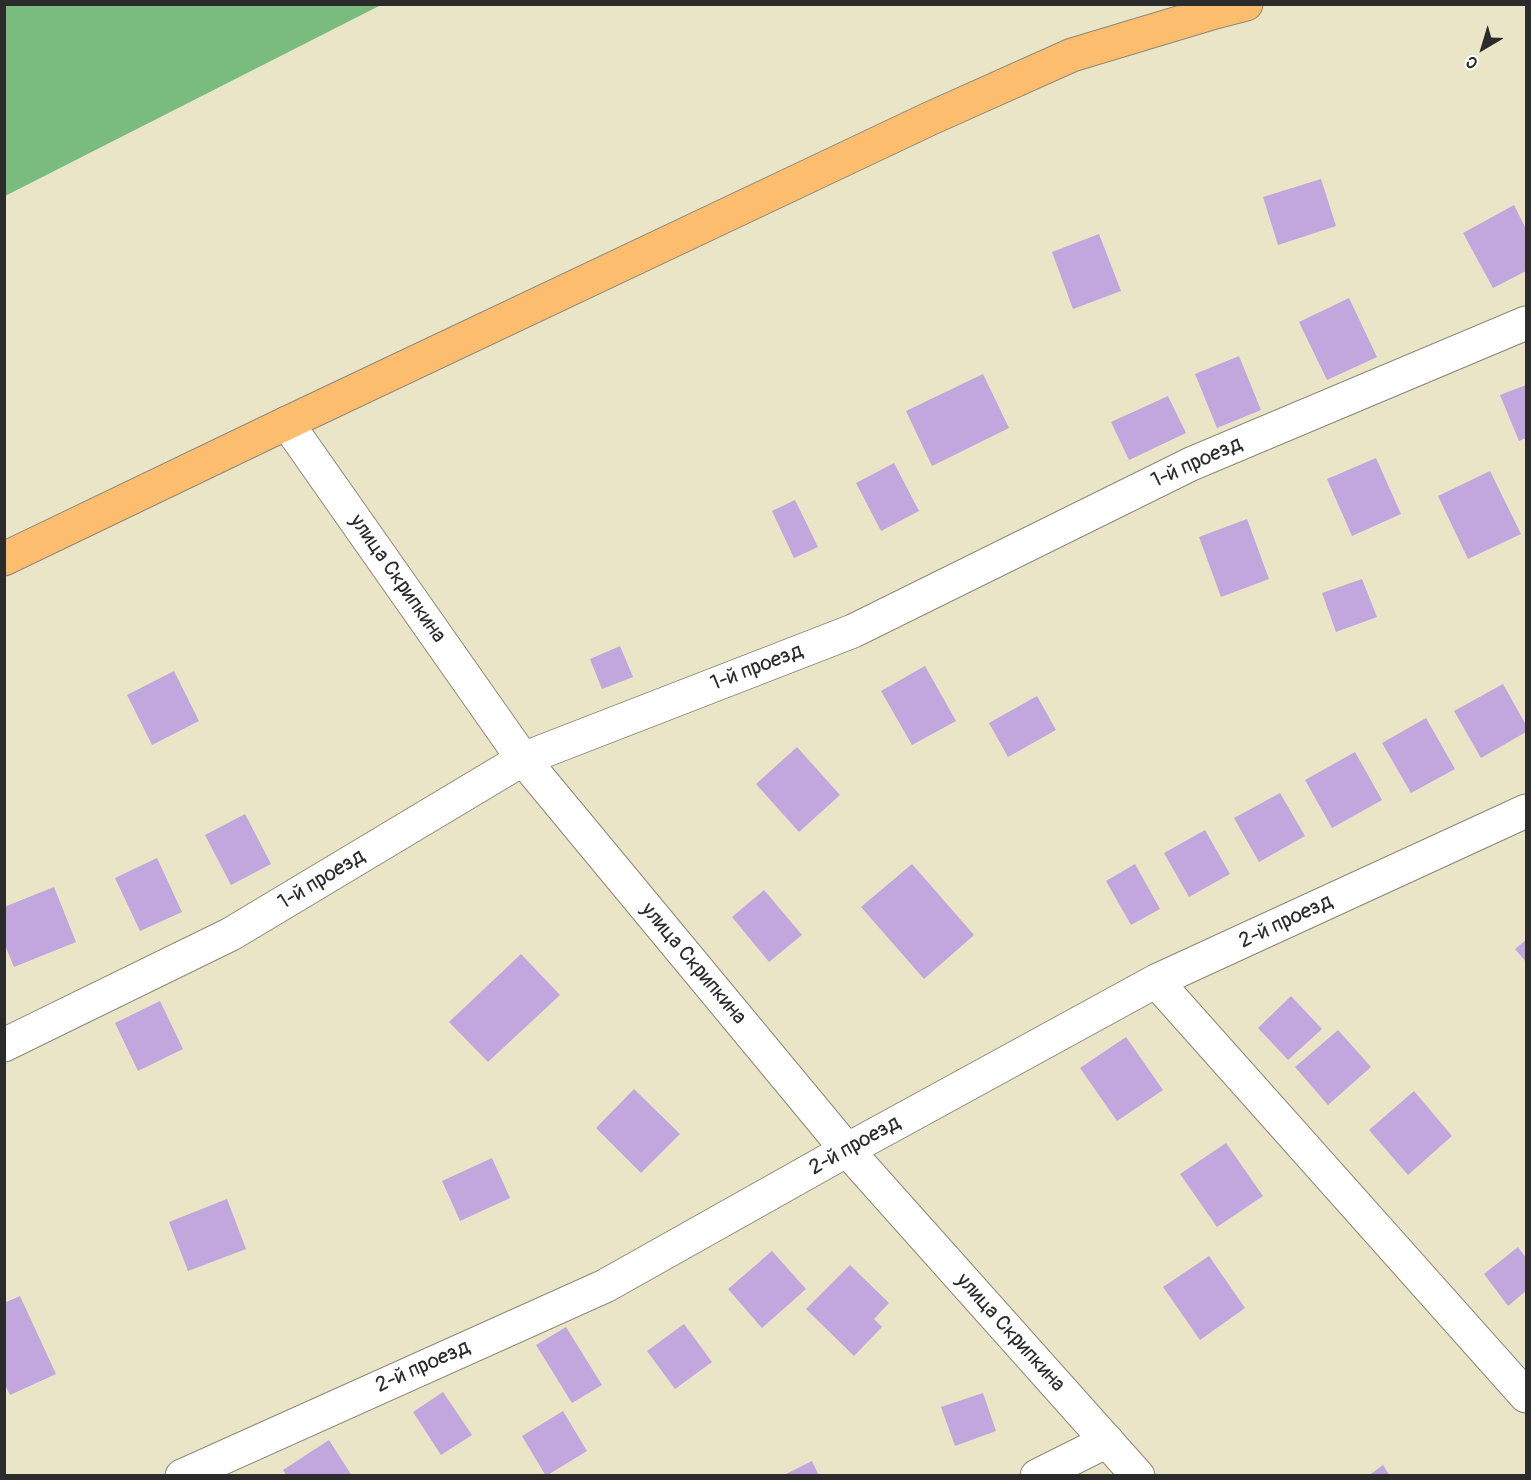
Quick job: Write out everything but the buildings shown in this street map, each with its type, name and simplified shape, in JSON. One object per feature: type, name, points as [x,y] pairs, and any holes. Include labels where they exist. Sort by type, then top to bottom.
[{"type":"main road","points":[[4,559],[929,119],[1072,55],[1246,4]]},
{"type":"street","name":"1-й проезд","points":[[4,1045],[231,934],[523,759],[853,631],[1191,464],[1527,323]]},
{"type":"street","name":"улица Скрипкина","points":[[287,423],[523,759],[847,1150],[1138,1476]]},
{"type":"street","name":"2-й проезд","points":[[182,1476],[605,1286],[1156,981],[1527,811]]},
{"type":"street","points":[[1156,981],[1527,1396]]},
{"type":"street","points":[[1037,1476],[1107,1441]]},
{"type":"green space","points":[[5,4],[381,4],[381,5],[5,196]]}]
